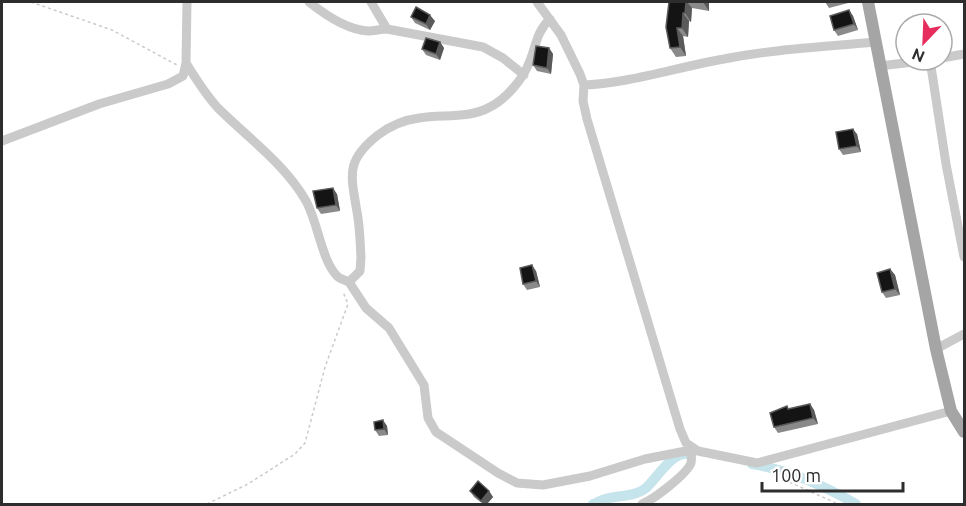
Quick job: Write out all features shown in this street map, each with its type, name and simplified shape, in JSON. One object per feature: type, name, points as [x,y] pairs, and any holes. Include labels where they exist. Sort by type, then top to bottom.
[{"type":"main road","points":[[868,2],[936,349],[951,411],[964,432]]},
{"type":"street","points":[[2,141],[99,104],[168,84],[183,76],[186,67],[187,2]]},
{"type":"street","points":[[309,2],[327,16],[367,31],[387,28],[483,47],[503,57],[524,75]]},
{"type":"street","points":[[371,2],[387,28]]},
{"type":"street","points":[[537,2],[567,45],[584,85],[583,101],[587,118],[680,429],[691,453],[685,472],[650,501],[642,504]]},
{"type":"street","points":[[349,282],[360,272],[361,257],[352,172],[358,155],[367,144],[390,125],[417,118],[475,113],[492,107],[524,75],[540,30],[550,19]]},
{"type":"street","points":[[584,85],[604,84],[763,52],[875,42]]},
{"type":"street","points":[[879,66],[894,64]]},
{"type":"street","points":[[186,67],[217,106],[269,156],[307,201],[328,262],[338,278],[349,282],[366,308],[389,328],[424,385],[428,418],[436,432],[517,483],[543,485],[590,476],[645,459],[691,453],[758,462],[951,411]]},
{"type":"street","points":[[933,72],[946,164],[964,257]]},
{"type":"street","points":[[936,349],[964,334]]},
{"type":"path","points":[[31,2],[112,30],[186,67]]},
{"type":"path","points":[[207,504],[248,484],[295,454],[305,443],[325,367],[348,304],[338,278]]},
{"type":"path","points":[[781,466],[787,481],[838,504]]},
{"type":"building","points":[[669,2],[686,2],[682,28],[677,28],[680,47],[670,48],[666,27]]},
{"type":"building","points":[[416,7],[430,15],[426,24],[411,17]]},
{"type":"building","points":[[849,10],[854,24],[834,30],[830,16]]},
{"type":"building","points":[[426,38],[440,42],[436,54],[422,49]]},
{"type":"building","points":[[536,46],[549,48],[547,68],[533,65]]},
{"type":"building","points":[[853,129],[857,146],[839,149],[836,132]]},
{"type":"building","points":[[333,188],[336,205],[317,208],[313,191]]},
{"type":"building","points":[[532,265],[536,281],[523,284],[520,268]]},
{"type":"building","points":[[890,269],[895,289],[882,292],[877,273]]},
{"type":"building","points":[[810,404],[813,418],[774,427],[770,413],[787,406],[788,409]]},
{"type":"building","points":[[383,420],[384,429],[375,430],[374,422]]},
{"type":"building","points":[[478,481],[489,491],[481,501],[470,491]]},
{"type":"waterway","points":[[593,504],[642,491],[671,461],[683,454],[689,454]]},
{"type":"waterway","points":[[752,464],[806,479],[856,504]]}]
